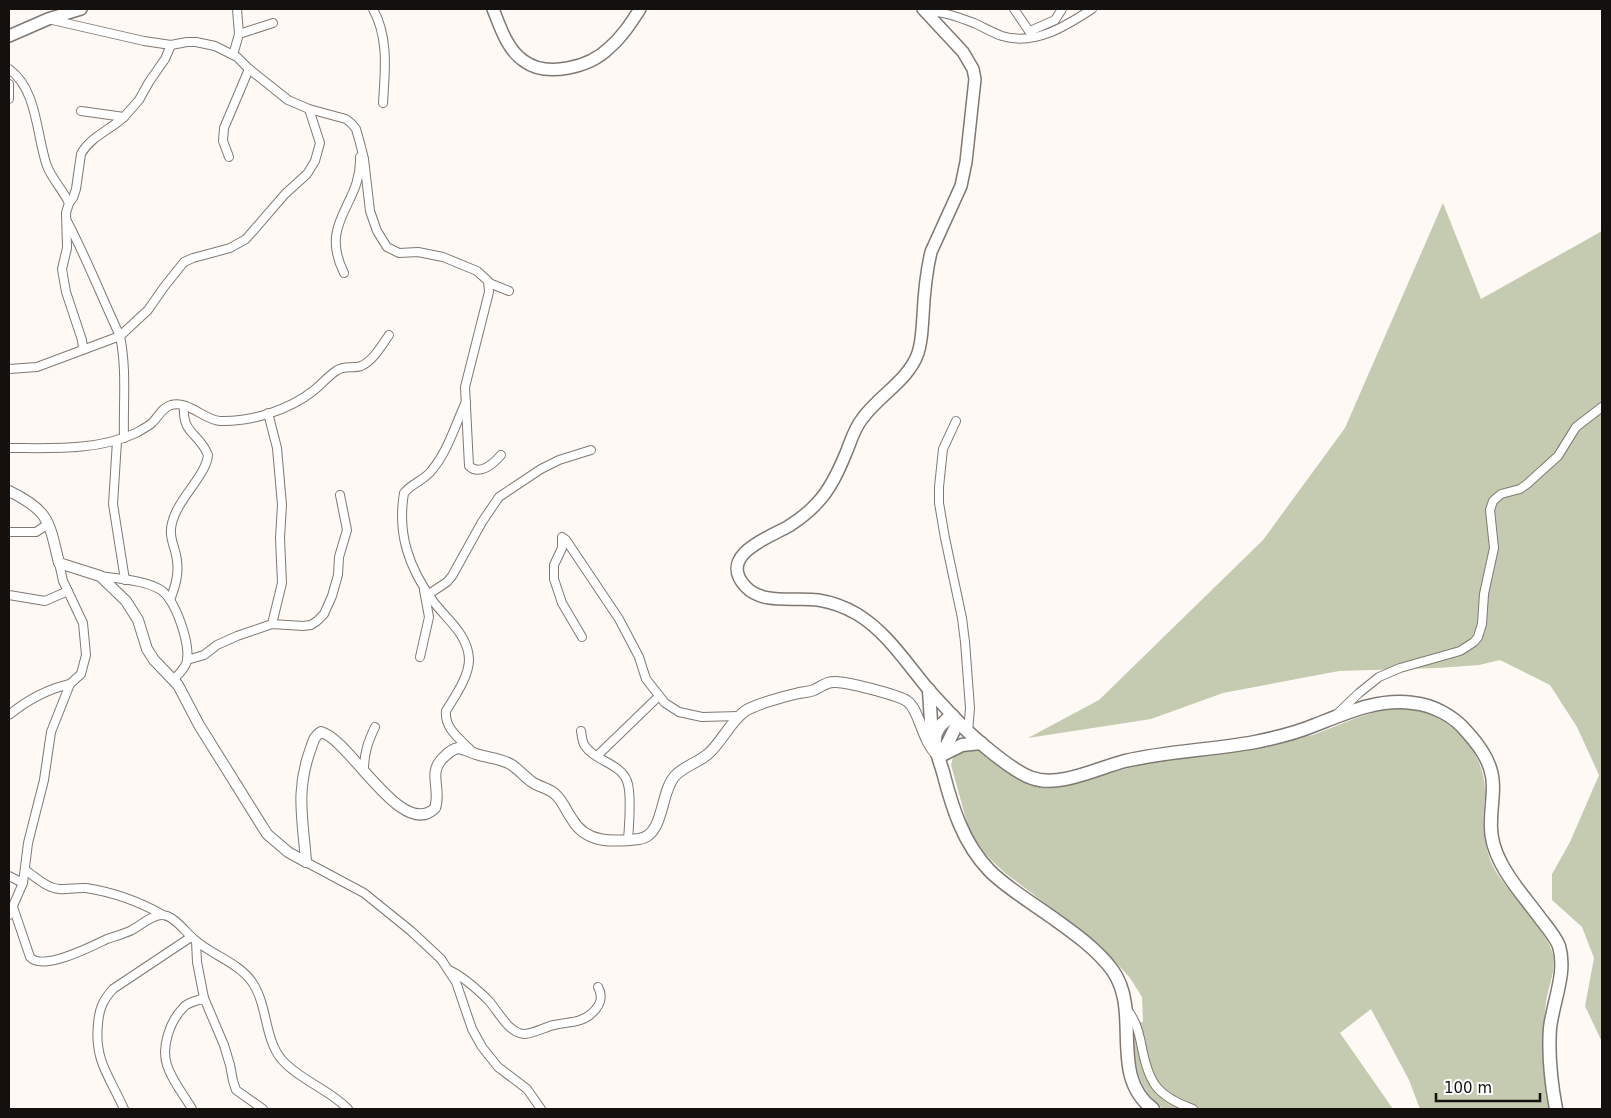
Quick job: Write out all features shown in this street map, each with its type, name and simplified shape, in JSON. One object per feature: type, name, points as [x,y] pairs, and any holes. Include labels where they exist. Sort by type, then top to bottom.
[{"type":"main road","points":[[9,36],[48,19],[81,9]]},
{"type":"main road","points":[[493,9],[511,48],[522,61],[533,67],[561,70],[583,64],[608,50],[625,32],[640,9]]},
{"type":"main road","points":[[924,10],[970,61],[973,69],[974,88],[966,162],[961,186],[931,252],[928,264],[922,335],[918,355],[906,373],[862,418],[855,429],[832,482],[818,502],[790,525],[753,544],[742,554],[738,573],[744,585],[757,594],[778,598],[817,600],[838,605],[857,614],[889,642],[929,690],[968,732],[1018,771],[1032,778],[1046,781],[1064,779],[1127,761],[1255,742],[1315,726],[1358,708],[1390,702],[1413,702],[1429,706],[1447,714],[1466,730],[1484,754],[1491,770],[1493,783],[1490,822],[1492,840],[1497,854],[1507,874],[1553,935],[1559,947],[1560,973],[1550,1026],[1549,1064],[1556,1109]]},
{"type":"main road","points":[[929,690],[931,722],[935,742],[958,822],[967,841],[990,872],[1063,925],[1113,971],[1121,987],[1125,1006],[1130,1075],[1140,1097],[1153,1109]]},
{"type":"main road","points":[[935,742],[934,737],[938,729],[955,718]]},
{"type":"main road","points":[[940,756],[955,718]]},
{"type":"main road","points":[[940,756],[962,745],[981,743]]},
{"type":"street","points":[[233,55],[239,34],[237,9]]},
{"type":"street","points":[[373,9],[381,26],[384,40],[383,103]]},
{"type":"street","points":[[1014,9],[1031,34]]},
{"type":"street","points":[[924,10],[960,18],[1006,36],[1021,39],[1054,20],[1062,9]]},
{"type":"street","points":[[1031,34],[1062,28],[1092,9]]},
{"type":"street","points":[[48,19],[121,37],[171,45],[187,42],[204,43],[220,48],[233,55],[288,100],[309,109],[350,121],[356,129],[364,159],[370,211],[377,232],[387,247],[399,253],[418,252],[443,257],[477,271],[487,278],[489,292],[466,387],[469,467],[475,469],[487,467],[501,455]]},
{"type":"street","points":[[239,34],[273,23]]},
{"type":"street","points":[[83,350],[82,340],[66,292],[62,268],[67,248],[66,220],[69,203],[76,189],[80,162],[84,150],[94,139],[124,117],[135,106],[149,82],[161,67],[171,45]]},
{"type":"street","points":[[9,69],[20,80],[30,100],[48,167],[69,203]]},
{"type":"street","points":[[229,157],[223,141],[224,128],[249,69]]},
{"type":"street","points":[[9,84],[9,99]]},
{"type":"street","points":[[9,369],[37,367],[120,336],[148,310],[184,262],[230,248],[246,239],[286,194],[307,174],[315,161],[320,143],[309,109]]},
{"type":"street","points":[[81,111],[124,117]]},
{"type":"street","points":[[344,272],[338,261],[334,238],[358,178],[360,143]]},
{"type":"street","points":[[66,220],[86,258],[100,294],[120,336],[124,355],[125,377],[121,439],[113,504],[125,580]]},
{"type":"street","points":[[489,283],[510,291]]},
{"type":"street","points":[[9,448],[83,446],[121,439],[146,428],[167,407],[175,404],[184,406],[207,418],[220,421],[240,420],[268,413],[289,406],[312,392],[338,370],[346,366],[362,366],[389,335]]},
{"type":"street","points":[[466,402],[448,445],[439,461],[427,476],[404,493],[402,508],[404,540],[410,559],[429,594],[461,634],[467,646],[469,660],[466,674],[446,712],[445,718],[452,730],[475,753]]},
{"type":"street","points":[[170,600],[176,584],[177,570],[177,561],[170,537],[172,521],[183,498],[203,472],[208,455],[184,421],[184,406]]},
{"type":"street","points":[[1333,718],[1379,677],[1400,668],[1460,651],[1474,642],[1478,637],[1482,624],[1484,594],[1494,548],[1490,510],[1493,501],[1501,494],[1520,489],[1527,484],[1562,451],[1576,426],[1602,408]]},
{"type":"street","points":[[268,413],[277,448],[282,505],[280,538],[282,583],[272,624]]},
{"type":"street","points":[[956,421],[943,448],[939,503],[959,601],[965,642],[970,708],[968,732]]},
{"type":"street","points":[[429,594],[447,582],[452,576],[476,531],[499,497],[540,469],[559,460],[591,450]]},
{"type":"street","points":[[9,491],[38,509],[47,520],[63,582],[83,623],[86,655],[81,674],[70,684],[56,716],[48,742],[44,780],[31,827],[24,883],[9,915]]},
{"type":"street","points":[[187,660],[204,655],[217,645],[237,636],[272,624],[312,625],[324,614],[338,574],[339,557],[346,530],[340,494]]},
{"type":"street","points":[[9,532],[36,532],[48,524]]},
{"type":"street","points":[[582,637],[562,603],[554,579],[554,565],[562,548],[562,537],[565,538],[615,612],[630,640],[646,679],[658,696],[672,708],[692,715],[710,718],[739,716]]},
{"type":"street","points":[[59,563],[100,576],[152,586],[162,591],[176,610],[186,643],[187,660],[183,669],[173,680]]},
{"type":"street","points":[[100,576],[126,601],[133,611],[138,620],[147,649],[184,695],[199,725],[267,834],[288,852],[364,893],[411,931],[441,959],[456,982],[472,1030],[482,1047],[498,1066],[527,1088],[541,1109]]},
{"type":"street","points":[[420,657],[429,618],[423,583]]},
{"type":"street","points":[[9,596],[45,601],[68,591]]},
{"type":"street","points":[[306,862],[300,790],[307,760],[316,735],[321,732],[328,735],[398,806],[414,814],[432,812],[436,804],[435,774],[437,764],[448,752],[458,748],[506,762],[531,781],[555,794],[562,801],[575,824],[585,834],[601,840],[628,840],[642,838],[651,834],[656,826],[673,779],[685,768],[710,752],[739,716],[751,708],[792,695],[813,691],[826,683],[842,683],[899,697],[910,703],[929,746],[940,756]]},
{"type":"street","points":[[9,716],[17,709],[52,689],[70,684]]},
{"type":"street","points":[[597,756],[658,696]]},
{"type":"street","points":[[364,770],[366,744],[375,727]]},
{"type":"street","points":[[581,731],[587,748],[610,763],[628,781],[628,840]]},
{"type":"street","points":[[25,870],[51,887],[62,890],[87,888],[132,900],[171,918],[193,939],[243,972],[253,984],[276,1050],[283,1061],[302,1077],[333,1095],[348,1109]]},
{"type":"street","points":[[9,876],[24,883]]},
{"type":"street","points":[[14,907],[30,957],[39,962],[65,957],[131,931],[157,916],[164,915]]},
{"type":"street","points":[[193,939],[204,998],[224,1044],[232,1081],[236,1090],[263,1109]]},
{"type":"street","points":[[124,1109],[98,1053],[96,1038],[99,1009],[104,998],[113,989],[193,939]]},
{"type":"street","points":[[449,970],[458,974],[473,986],[516,1032],[524,1034],[544,1027],[586,1019],[601,1001],[602,994],[598,987]]},
{"type":"street","points":[[192,1109],[168,1069],[165,1049],[172,1024],[184,1006],[204,998]]},
{"type":"street","points":[[1125,1006],[1137,1026],[1143,1056],[1155,1086],[1170,1100],[1193,1109]]},
{"type":"green space","points":[[1443,203],[1481,299],[1602,231],[1602,1042],[1585,1006],[1594,958],[1582,927],[1552,900],[1552,874],[1570,842],[1599,775],[1577,727],[1550,685],[1500,660],[1479,665],[1438,668],[1339,671],[1223,693],[1151,719],[1028,738],[1099,700],[1263,540],[1345,428]]},
{"type":"green space","points":[[1411,708],[1425,712],[1451,727],[1462,736],[1471,748],[1483,774],[1485,791],[1484,832],[1492,863],[1501,880],[1536,923],[1550,945],[1554,961],[1544,1016],[1543,1043],[1544,1070],[1550,1109],[1420,1109],[1409,1080],[1371,1009],[1340,1033],[1393,1109],[1163,1109],[1146,1090],[1137,1070],[1132,1022],[1143,1022],[1142,997],[1130,978],[1099,944],[1005,873],[985,854],[969,830],[951,765],[954,753],[977,748],[1001,764],[1067,784],[1160,760],[1236,750],[1313,735],[1385,709]]}]
